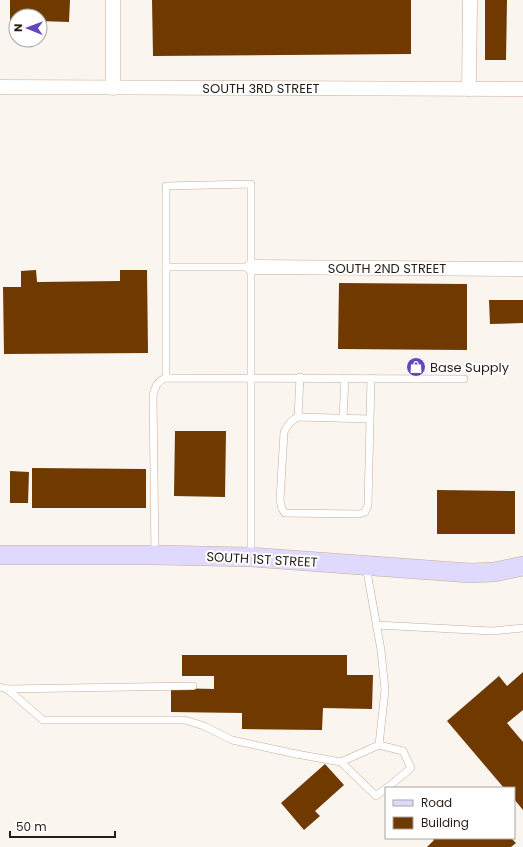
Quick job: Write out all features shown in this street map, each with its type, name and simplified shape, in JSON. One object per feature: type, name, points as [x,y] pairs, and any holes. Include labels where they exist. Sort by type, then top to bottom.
[{"type":"street","points":[[113,0],[113,88]]},
{"type":"street","points":[[469,89],[470,0]]},
{"type":"street","name":"SOUTH 3RD STREET","points":[[0,87],[523,88]]},
{"type":"street","name":"SOUTH 2ND STREET","points":[[251,267],[523,269]]},
{"type":"street","name":"SOUTH 1ST STREET","points":[[0,555],[155,555],[251,557],[366,564],[470,573],[522,569]]},
{"type":"lane","points":[[166,378],[166,186],[251,184],[251,557]]},
{"type":"lane","points":[[166,267],[251,267]]},
{"type":"lane","points":[[155,555],[153,396],[157,384],[161,380],[166,378],[251,377],[464,378]]},
{"type":"lane","points":[[298,417],[300,378]]},
{"type":"lane","points":[[343,418],[344,378]]},
{"type":"lane","points":[[370,419],[298,417],[293,419],[284,432],[280,500],[282,509],[285,513],[359,514],[365,512],[368,505],[371,378]]},
{"type":"lane","points":[[366,564],[381,650],[385,690],[379,745]]},
{"type":"lane","points":[[376,625],[492,631],[523,628]]},
{"type":"lane","points":[[4,688],[193,686]]},
{"type":"lane","points":[[4,688],[43,720],[185,720],[204,726],[232,740],[341,762],[376,796],[385,789]]},
{"type":"lane","points":[[341,762],[379,745],[403,751],[411,768],[387,787]]},
{"type":"building","points":[[10,0],[70,0],[69,22],[48,21],[48,8],[10,8]]},
{"type":"building","points":[[152,0],[411,0],[411,54],[153,56]]},
{"type":"building","points":[[485,0],[507,0],[506,60],[485,60]]},
{"type":"building","points":[[36,270],[37,282],[120,281],[120,270],[147,270],[148,353],[4,354],[3,287],[21,287],[21,271]]},
{"type":"building","points":[[339,283],[467,284],[467,350],[338,349]]},
{"type":"building","points":[[489,300],[523,300],[523,323],[490,324]]},
{"type":"building","points":[[175,431],[226,431],[225,497],[174,496]]},
{"type":"building","points":[[32,468],[146,469],[146,508],[32,508]]},
{"type":"building","points":[[10,471],[29,472],[28,503],[10,503]]},
{"type":"building","points":[[437,490],[515,491],[515,534],[437,534]]},
{"type":"building","points":[[182,655],[347,655],[347,675],[373,675],[372,709],[323,708],[322,730],[242,729],[242,713],[171,712],[171,688],[214,689],[214,676],[182,676]]},
{"type":"building","points":[[523,672],[523,710],[507,723],[523,742],[523,810],[515,800],[515,787],[503,787],[447,721],[499,676],[507,686]]},
{"type":"building","points":[[325,764],[344,785],[315,811],[320,816],[304,830],[281,803]]},
{"type":"building","points":[[433,839],[512,839],[516,843],[511,847],[427,847],[434,840]]},
{"type":"place","name":"Base Supply","points":[[416,367]]}]
